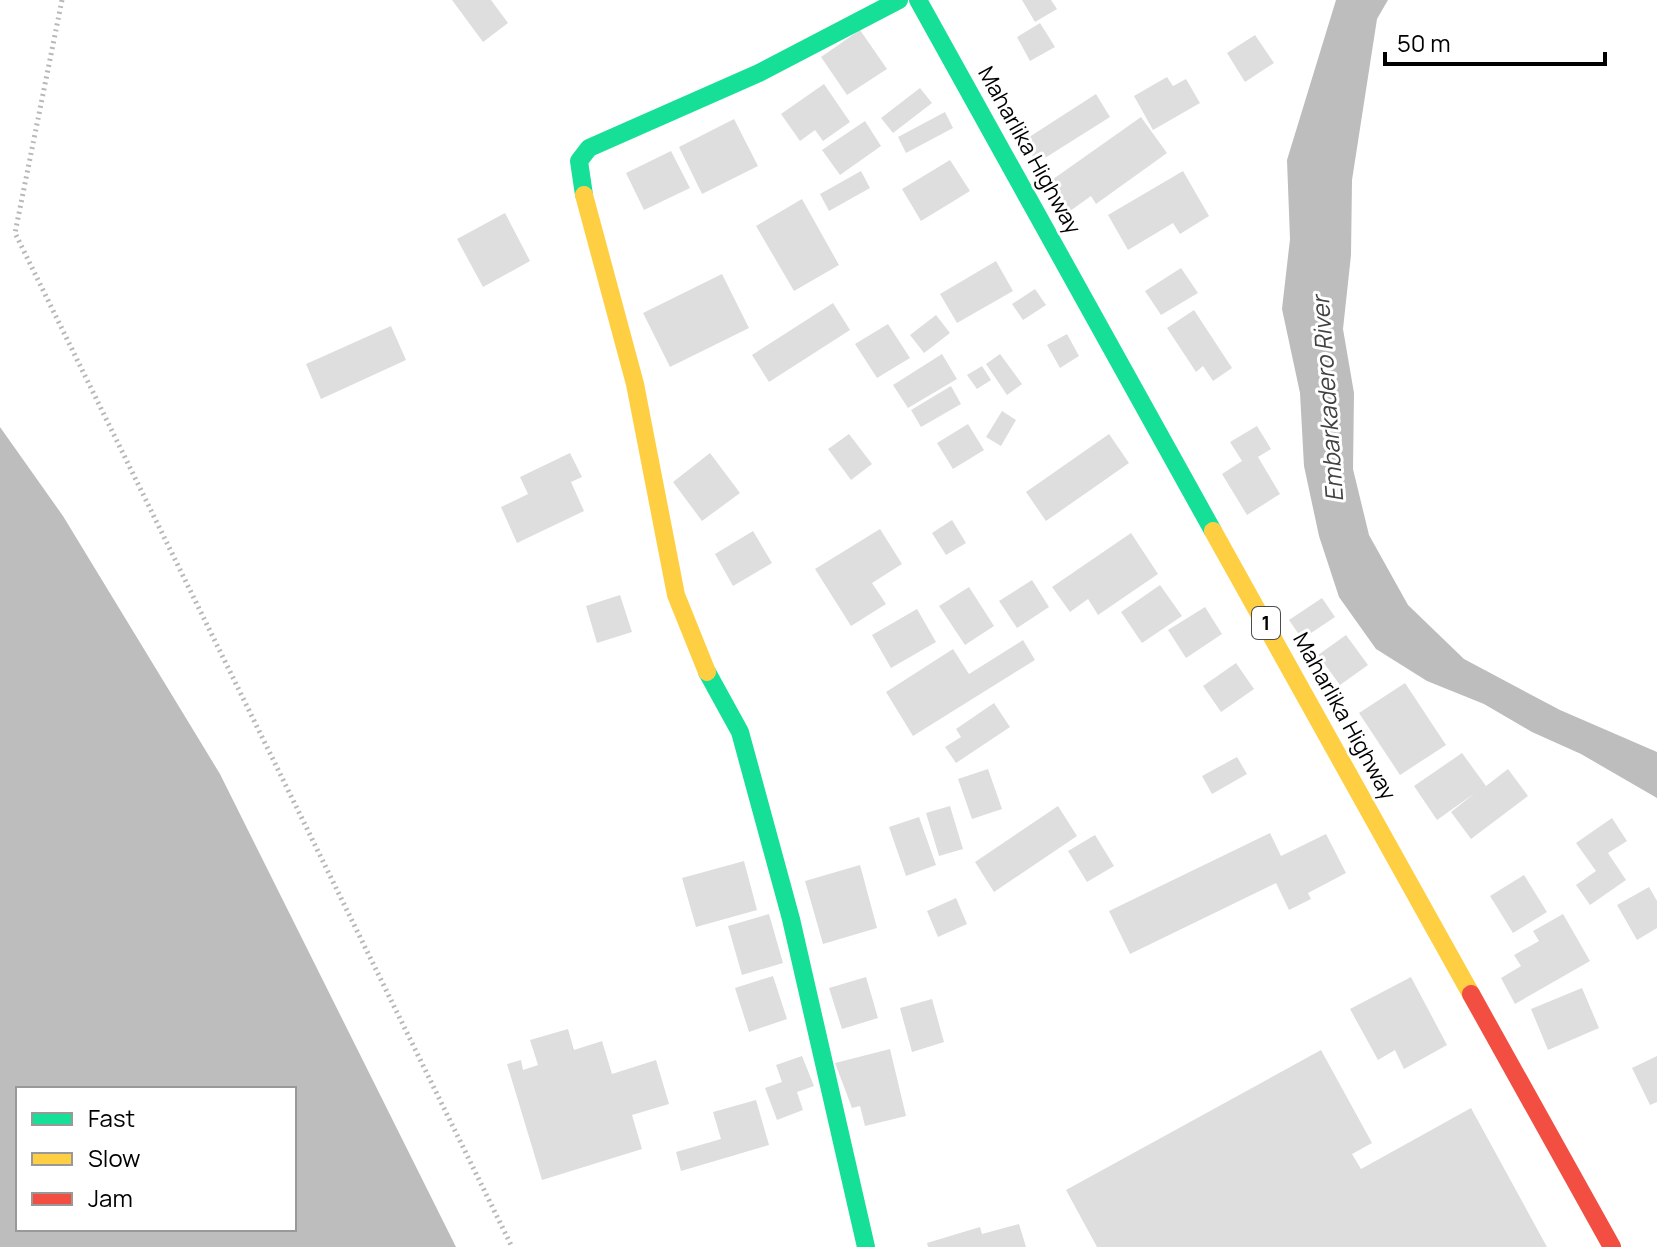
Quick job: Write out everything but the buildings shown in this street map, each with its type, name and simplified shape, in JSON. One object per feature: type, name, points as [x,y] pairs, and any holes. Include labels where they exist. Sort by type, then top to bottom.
[{"type":"main road","points":[[866,1247],[791,919],[740,732],[712,685],[676,595],[635,384],[580,180],[579,161],[589,148],[759,73],[899,0]]},
{"type":"main road","name":"Maharlika Highway","points":[[918,0],[1612,1247]]},
{"type":"path","points":[[62,0],[15,233],[512,1247]]},
{"type":"water","name":"Embarkadero River","points":[[1336,0],[1388,0],[1377,19],[1352,180],[1351,255],[1343,329],[1354,393],[1353,469],[1369,535],[1408,605],[1464,659],[1560,710],[1657,752],[1657,798],[1484,704],[1427,681],[1376,649],[1339,597],[1319,536],[1304,466],[1300,393],[1282,309],[1290,239],[1287,160]]},
{"type":"water","points":[[0,427],[63,516],[220,774],[456,1247],[0,1247]]},
{"type":"traffic: fast","points":[[584,195],[579,161],[589,148],[759,73],[899,0]]},
{"type":"traffic: fast","points":[[918,0],[1213,531]]},
{"type":"traffic: fast","points":[[707,672],[740,732],[791,919],[866,1247]]},
{"type":"traffic: slow","points":[[584,195],[635,384],[676,595],[707,672]]},
{"type":"traffic: slow","points":[[1213,531],[1471,994]]},
{"type":"traffic: jam","points":[[1471,994],[1612,1247]]}]
